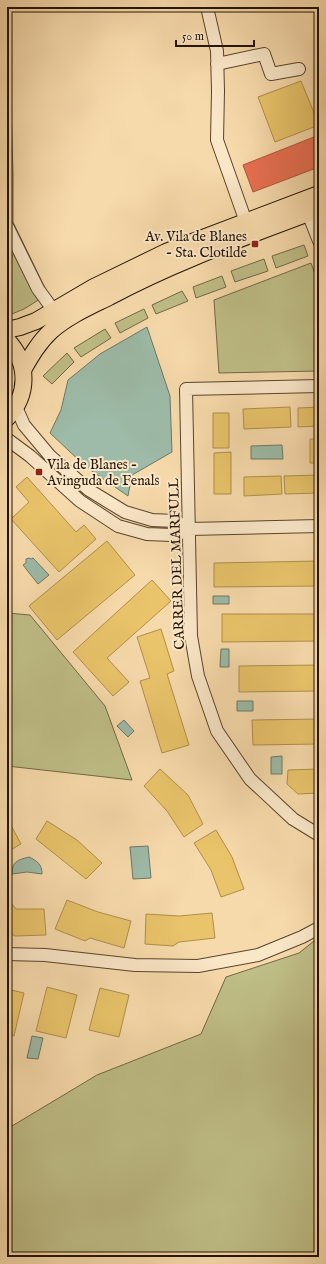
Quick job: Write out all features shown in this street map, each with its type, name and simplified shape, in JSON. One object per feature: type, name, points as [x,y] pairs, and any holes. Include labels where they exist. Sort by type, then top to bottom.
[{"type":"main road","points":[[7,330],[36,321],[94,287],[166,252],[319,194]]},
{"type":"main road","points":[[23,370],[46,336],[59,325],[81,311],[172,266],[314,211]]},
{"type":"main road","points":[[7,340],[18,355],[23,370],[24,379],[22,392],[11,413]]},
{"type":"street","points":[[207,7],[217,51],[217,140],[246,222]]},
{"type":"street","points":[[217,64],[264,54],[271,74],[299,69]]},
{"type":"street","points":[[314,211],[319,241]]},
{"type":"street","points":[[7,226],[38,289],[54,311]]},
{"type":"street","name":"CARRER DEL MARFULL","points":[[319,386],[186,389],[191,636],[198,676],[217,731],[250,779],[293,819],[319,835]]},
{"type":"street","points":[[11,413],[24,425],[50,456],[90,490],[125,512],[152,520],[175,521],[189,529]]},
{"type":"street","points":[[7,439],[30,456],[80,501],[118,526],[147,534],[171,535],[176,535],[189,529],[319,526]]},
{"type":"street","points":[[7,954],[45,955],[135,965],[198,966],[258,955],[302,937],[319,928]]},
{"type":"shaded area","points":[[7,7],[11,7],[9,38],[13,222],[48,294],[24,309],[7,316]]},
{"type":"shaded area","points":[[304,245],[308,256],[276,268],[272,256]]},
{"type":"shaded area","points":[[264,259],[268,271],[235,282],[231,271]]},
{"type":"shaded area","points":[[311,263],[319,285],[319,371],[219,373],[214,300]]},
{"type":"shaded area","points":[[222,276],[226,287],[196,298],[193,287]]},
{"type":"shaded area","points":[[182,291],[188,301],[156,314],[152,305]]},
{"type":"shaded area","points":[[144,309],[148,318],[120,333],[115,323]]},
{"type":"shaded area","points":[[147,327],[170,396],[172,452],[132,475],[128,496],[86,467],[50,433],[61,410],[68,380],[100,354]]},
{"type":"shaded area","points":[[105,329],[111,338],[81,357],[74,348]]},
{"type":"shaded area","points":[[67,353],[74,362],[52,384],[43,376]]},
{"type":"shaded area","points":[[282,445],[283,459],[251,459],[251,446]]},
{"type":"shaded area","points":[[33,558],[49,575],[38,584],[23,565],[26,563],[26,559]]},
{"type":"shaded area","points":[[213,596],[229,596],[229,604],[213,604]]},
{"type":"shaded area","points":[[7,613],[30,615],[105,706],[132,780],[7,766]]},
{"type":"shaded area","points":[[221,649],[229,649],[229,667],[220,667]]},
{"type":"shaded area","points":[[237,701],[253,701],[253,711],[237,711]]},
{"type":"shaded area","points":[[124,720],[134,731],[128,737],[117,726]]},
{"type":"shaded area","points":[[282,756],[282,774],[271,774],[271,757]]},
{"type":"shaded area","points":[[148,846],[151,878],[133,879],[130,847]]},
{"type":"shaded area","points":[[29,857],[38,863],[42,874],[27,872],[12,874],[14,864],[16,862]]},
{"type":"shaded area","points":[[319,937],[319,1257],[7,1257],[7,1129],[97,1075],[201,1034],[226,977],[299,953]]},
{"type":"shaded area","points":[[32,1036],[43,1038],[38,1059],[27,1058]]},
{"type":"building: Viviendas","points":[[301,81],[319,125],[275,142],[258,97]]},
{"type":"building: Viviendas","points":[[7,236],[14,251],[11,261],[7,263]]},
{"type":"building: Viviendas","points":[[290,407],[291,427],[244,429],[243,409]]},
{"type":"building: Viviendas","points":[[319,407],[319,426],[298,427],[298,408]]},
{"type":"building: Viviendas","points":[[213,413],[229,413],[229,448],[213,448]]},
{"type":"building: Viviendas","points":[[310,439],[319,439],[319,463],[310,463]]},
{"type":"building: Viviendas","points":[[231,452],[231,494],[214,494],[214,453]]},
{"type":"building: Viviendas","points":[[319,475],[319,493],[285,494],[284,476]]},
{"type":"building: Viviendas","points":[[281,476],[282,494],[244,496],[244,477]]},
{"type":"building: Viviendas","points":[[27,477],[76,532],[84,525],[96,539],[59,572],[11,519],[29,502],[16,487]]},
{"type":"building: Viviendas","points":[[107,541],[135,575],[57,640],[29,606]]},
{"type":"building: Viviendas","points":[[319,561],[319,586],[214,587],[214,563]]},
{"type":"building: Viviendas","points":[[152,580],[171,601],[107,658],[129,682],[113,696],[73,652]]},
{"type":"building: Viviendas","points":[[222,614],[319,614],[319,641],[222,642]]},
{"type":"building: Viviendas","points":[[161,629],[174,671],[167,674],[189,745],[162,753],[140,681],[150,678],[137,637]]},
{"type":"building: Viviendas","points":[[319,665],[319,691],[239,692],[239,666]]},
{"type":"building: Viviendas","points":[[319,719],[319,744],[253,745],[252,720]]},
{"type":"building: Viviendas","points":[[160,769],[188,795],[203,824],[184,837],[167,811],[144,786]]},
{"type":"building: Viviendas","points":[[319,769],[319,793],[298,794],[287,784],[288,770]]},
{"type":"building: Viviendas","points":[[7,818],[21,844],[7,852]]},
{"type":"building: Viviendas","points":[[47,821],[77,840],[102,863],[86,879],[36,839]]},
{"type":"building: Viviendas","points":[[216,830],[232,857],[244,889],[221,897],[211,870],[194,843]]},
{"type":"building: Viviendas","points":[[67,900],[98,912],[131,921],[124,948],[90,938],[85,941],[55,929]]},
{"type":"building: Viviendas","points":[[7,904],[12,904],[16,909],[44,909],[46,935],[15,936],[7,932]]},
{"type":"building: Viviendas","points":[[212,913],[215,938],[179,942],[173,946],[145,944],[146,914],[179,916]]},
{"type":"building: Viviendas","points":[[47,987],[77,995],[66,1038],[36,1031]]},
{"type":"building: Viviendas","points":[[100,988],[129,995],[119,1037],[89,1030]]},
{"type":"building: Viviendas","points":[[7,989],[24,993],[14,1036],[7,1034]]},
{"type":"building: Comercios","points":[[319,135],[319,167],[253,192],[243,165]]},
{"type":"place","name":"Av. Vila de Blanes - Sta. Clotilde","points":[[255,244]]},
{"type":"place","name":"Vila de Blanes - Avinguda de Fenals","points":[[39,472]]}]
